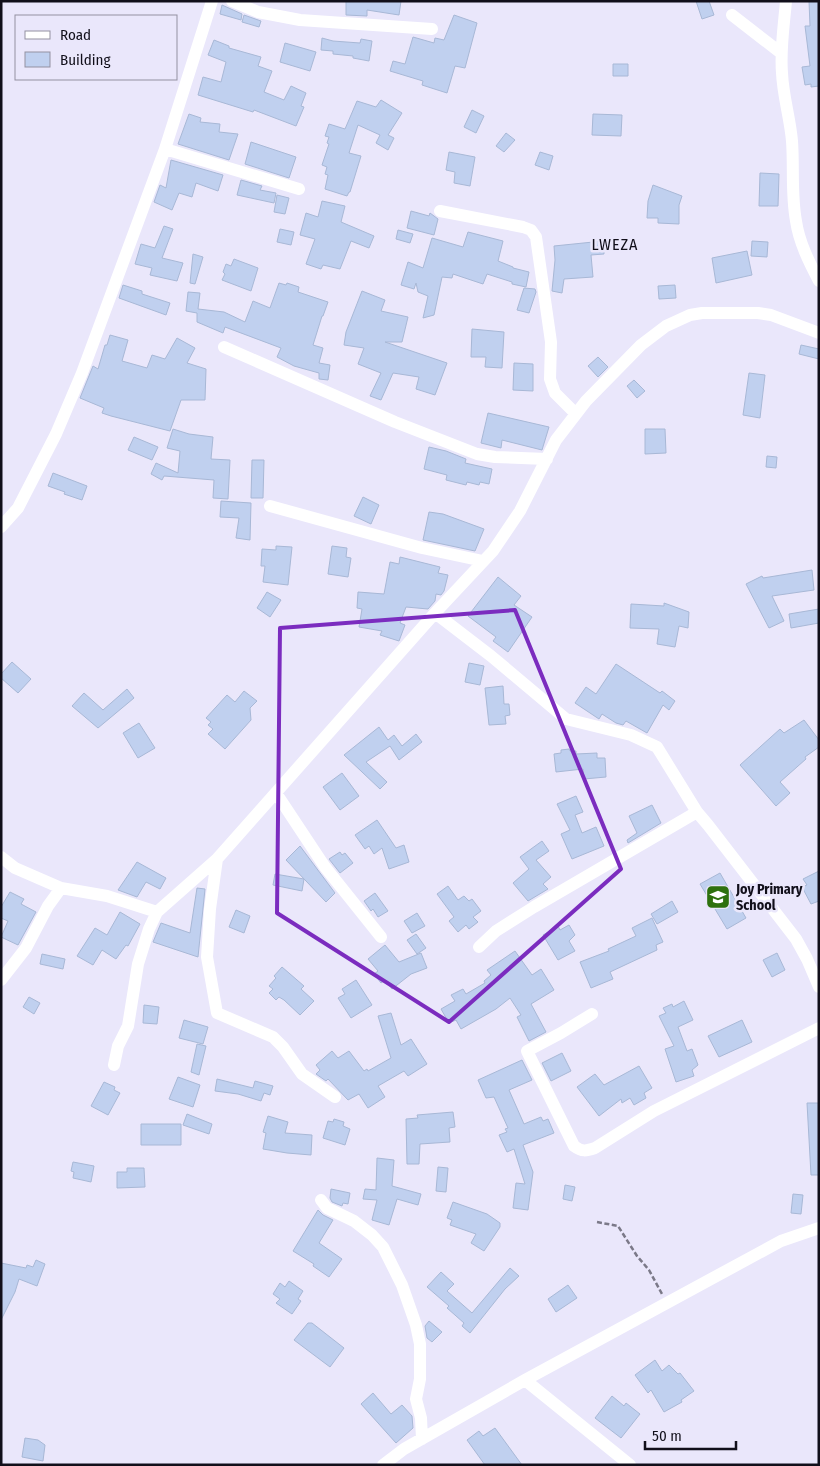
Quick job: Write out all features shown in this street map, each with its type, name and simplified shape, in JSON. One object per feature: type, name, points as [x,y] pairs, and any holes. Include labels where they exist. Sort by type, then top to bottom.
[{"type":"street","points":[[1,527],[18,508],[56,434],[82,373],[165,149],[212,1]]},
{"type":"street","points":[[232,1],[258,12],[300,20],[432,29]]},
{"type":"street","points":[[786,1],[782,73],[785,104],[792,140],[793,200],[796,223],[807,259],[819,281]]},
{"type":"street","points":[[732,15],[782,53]]},
{"type":"street","points":[[165,149],[300,189]]},
{"type":"street","points":[[440,211],[523,227],[533,232],[536,237],[551,342],[550,379],[555,393],[576,414]]},
{"type":"street","points":[[114,1065],[118,1046],[128,1026],[138,964],[149,929],[157,912],[217,859],[493,551],[520,511],[556,440],[586,401],[641,346],[666,326],[690,315],[702,313],[758,313],[771,315],[819,333]]},
{"type":"street","points":[[224,347],[395,422],[477,454],[495,457],[548,459]]},
{"type":"street","points":[[270,506],[422,548],[483,561]]},
{"type":"street","points":[[435,614],[491,656],[566,719],[631,735],[657,747],[697,812],[796,939],[819,987]]},
{"type":"street","points":[[276,793],[325,867],[381,937]]},
{"type":"street","points":[[479,946],[496,931],[534,907],[697,812]]},
{"type":"street","points":[[1,857],[15,868],[61,888],[107,896],[157,912]]},
{"type":"street","points":[[217,859],[210,909],[207,957],[217,1013],[273,1037],[283,1046],[302,1074],[335,1097]]},
{"type":"street","points":[[1,980],[26,948],[48,906],[61,888]]},
{"type":"street","points":[[592,1014],[526,1051],[574,1146],[580,1151],[595,1148],[654,1111],[819,1028]]},
{"type":"street","points":[[321,1200],[327,1208],[354,1221],[372,1235],[383,1247],[402,1285],[416,1325],[420,1344],[420,1379],[416,1399],[422,1439]]},
{"type":"street","points":[[383,1465],[404,1449],[525,1380],[781,1241],[819,1228]]},
{"type":"street","points":[[525,1380],[630,1465]]},
{"type":"path","points":[[597,1222],[618,1226],[637,1256],[649,1270],[661,1291],[666,1305]]},
{"type":"highlighted area","points":[[515,610],[621,869],[449,1022],[277,913],[280,628]]},
{"type":"building","points":[[346,1],[401,1],[399,15],[367,10],[367,16],[346,15]]},
{"type":"building","points":[[696,1],[709,1],[714,15],[702,19]]},
{"type":"building","points":[[809,1],[819,1],[819,86],[811,87],[811,84],[805,85],[802,67],[810,66],[805,26],[810,26]]},
{"type":"building","points":[[222,5],[242,14],[241,20],[220,14]]},
{"type":"building","points":[[244,15],[261,21],[259,27],[242,22]]},
{"type":"building","points":[[454,15],[477,23],[465,68],[455,66],[447,93],[422,85],[423,81],[390,71],[393,61],[405,64],[413,37],[434,43],[435,38],[444,40]]},
{"type":"building","points":[[322,38],[333,41],[360,43],[361,39],[372,41],[369,61],[353,58],[353,56],[333,54],[333,51],[321,50]]},
{"type":"building","points":[[214,40],[229,46],[229,48],[261,57],[258,66],[272,71],[264,92],[284,100],[291,86],[306,93],[301,106],[304,107],[296,126],[254,110],[253,112],[198,95],[203,77],[221,82],[226,62],[208,55]]},
{"type":"building","points":[[285,43],[316,52],[310,71],[280,62]]},
{"type":"building","points":[[613,64],[628,64],[628,76],[613,76]]},
{"type":"building","points":[[381,100],[402,113],[388,135],[394,138],[388,150],[376,143],[380,135],[358,125],[349,153],[361,156],[350,192],[347,196],[325,189],[328,175],[325,174],[327,167],[322,165],[329,144],[327,143],[329,137],[325,136],[329,124],[345,129],[357,101],[376,107]]},
{"type":"building","points":[[472,110],[484,116],[476,133],[464,127]]},
{"type":"building","points":[[189,114],[201,118],[200,122],[220,124],[219,132],[238,134],[229,160],[178,144]]},
{"type":"building","points":[[593,114],[622,115],[621,136],[592,135]]},
{"type":"building","points":[[506,133],[515,140],[504,152],[496,146]]},
{"type":"building","points":[[251,142],[296,157],[289,178],[245,164]]},
{"type":"building","points":[[449,152],[475,157],[470,186],[454,183],[455,172],[446,170]]},
{"type":"building","points":[[540,152],[553,156],[549,170],[535,165]]},
{"type":"building","points":[[171,160],[223,175],[218,191],[196,183],[192,197],[179,193],[172,210],[154,202],[160,185],[166,188]]},
{"type":"building","points":[[760,173],[779,174],[778,206],[759,206]]},
{"type":"building","points":[[241,180],[262,186],[260,190],[276,193],[274,203],[237,195]]},
{"type":"building","points":[[653,185],[682,196],[679,205],[679,224],[658,223],[658,218],[647,218],[648,201]]},
{"type":"building","points":[[277,195],[289,198],[285,214],[274,212]]},
{"type":"building","points":[[322,201],[345,206],[341,222],[374,236],[369,248],[351,241],[340,269],[323,265],[321,269],[306,264],[315,239],[300,235],[306,213],[318,217]]},
{"type":"building","points":[[411,211],[429,216],[430,213],[438,219],[434,235],[407,228]]},
{"type":"building","points":[[164,226],[173,229],[162,258],[183,263],[177,281],[150,275],[152,268],[135,264],[141,244],[155,248]]},
{"type":"building","points":[[280,229],[294,232],[291,245],[277,242]]},
{"type":"building","points":[[398,230],[413,234],[410,243],[396,239]]},
{"type":"building","points":[[468,232],[503,241],[498,261],[513,268],[529,272],[526,287],[512,284],[512,282],[487,274],[483,284],[453,274],[452,278],[442,277],[434,315],[423,318],[428,296],[418,292],[416,283],[414,289],[401,285],[408,262],[423,268],[432,238],[463,247]]},
{"type":"building","points":[[603,241],[604,254],[591,255],[593,277],[564,279],[562,293],[552,291],[555,260],[554,246]]},
{"type":"building","points":[[752,241],[768,242],[767,257],[751,256]]},
{"type":"building","points":[[747,251],[752,275],[716,283],[712,258]]},
{"type":"building","points":[[193,254],[203,257],[195,284],[190,283]]},
{"type":"building","points":[[234,259],[258,268],[251,291],[222,280],[226,264],[231,266]]},
{"type":"building","points":[[279,283],[286,285],[287,283],[299,287],[298,292],[328,302],[313,345],[323,348],[319,363],[330,365],[328,380],[319,379],[319,373],[294,366],[277,357],[281,348],[225,327],[223,333],[197,322],[197,313],[186,311],[188,292],[200,293],[198,309],[224,312],[245,322],[253,301],[270,308]]},
{"type":"building","points":[[123,285],[142,291],[142,294],[170,303],[166,315],[119,298]]},
{"type":"building","points":[[675,285],[676,298],[659,299],[658,286]]},
{"type":"building","points":[[524,288],[535,289],[536,292],[529,313],[517,310]]},
{"type":"building","points":[[362,291],[385,300],[381,311],[408,317],[402,342],[385,342],[447,363],[435,395],[416,389],[419,377],[393,373],[381,400],[370,396],[381,373],[358,364],[364,348],[344,345],[346,332]]},
{"type":"building","points":[[472,329],[504,332],[502,368],[485,367],[486,357],[471,357]]},
{"type":"building","points":[[110,335],[128,340],[122,361],[147,368],[152,355],[165,359],[177,338],[195,348],[187,363],[206,369],[205,400],[181,400],[170,431],[102,413],[104,408],[80,398],[93,366],[98,369]]},
{"type":"building","points":[[801,345],[819,349],[819,359],[799,354]]},
{"type":"building","points":[[598,357],[608,367],[598,377],[588,366]]},
{"type":"building","points":[[514,363],[533,364],[533,391],[513,390]]},
{"type":"building","points":[[749,373],[765,375],[760,418],[743,415]]},
{"type":"building","points":[[634,380],[645,391],[637,398],[627,386]]},
{"type":"building","points":[[488,413],[549,427],[542,450],[502,440],[501,448],[481,443]]},
{"type":"building","points":[[173,429],[189,434],[213,437],[211,459],[230,460],[228,499],[213,498],[214,480],[164,476],[162,480],[151,474],[156,463],[178,473],[180,451],[167,448]]},
{"type":"building","points":[[645,429],[665,429],[666,453],[645,454]]},
{"type":"building","points":[[134,437],[158,447],[152,460],[128,450]]},
{"type":"building","points":[[429,447],[466,459],[465,463],[492,469],[489,484],[480,482],[479,485],[467,482],[466,485],[446,480],[447,475],[424,469]]},
{"type":"building","points":[[767,456],[777,457],[776,468],[766,467]]},
{"type":"building","points":[[252,460],[264,460],[263,498],[251,498]]},
{"type":"building","points":[[53,473],[87,486],[82,500],[48,486]]},
{"type":"building","points":[[363,497],[379,505],[371,524],[354,516]]},
{"type":"building","points":[[221,501],[251,503],[250,540],[236,538],[239,518],[220,517]]},
{"type":"building","points":[[429,512],[443,514],[484,529],[475,551],[423,540]]},
{"type":"building","points":[[276,546],[292,547],[288,585],[263,582],[265,566],[261,566],[262,549],[276,550]]},
{"type":"building","points":[[332,546],[347,548],[346,557],[351,558],[348,577],[328,574]]},
{"type":"building","points":[[400,557],[440,567],[438,573],[448,575],[444,591],[441,595],[436,594],[435,601],[428,609],[406,607],[400,623],[405,625],[399,641],[380,635],[382,631],[359,627],[362,609],[357,608],[358,592],[384,594],[390,562],[399,564]]},
{"type":"building","points":[[812,570],[814,590],[772,596],[784,621],[769,628],[746,584],[762,576],[763,578]]},
{"type":"building","points":[[498,577],[521,596],[514,605],[532,617],[508,652],[493,641],[496,637],[468,616]]},
{"type":"building","points":[[267,592],[281,600],[270,617],[257,608]]},
{"type":"building","points":[[664,603],[689,612],[688,628],[679,626],[675,647],[657,644],[659,629],[630,628],[631,604],[664,606]]},
{"type":"building","points":[[819,609],[819,623],[791,628],[789,614]]},
{"type":"building","points":[[12,662],[31,679],[18,693],[1,678],[1,674]]},
{"type":"building","points":[[469,663],[484,666],[480,685],[465,682]]},
{"type":"building","points":[[616,664],[660,693],[662,691],[675,701],[669,710],[663,705],[647,733],[626,721],[623,725],[616,723],[602,714],[599,719],[575,703],[586,687],[596,694]]},
{"type":"building","points":[[503,686],[504,704],[509,704],[510,715],[505,716],[506,724],[489,725],[485,688]]},
{"type":"building","points":[[127,689],[134,698],[98,728],[72,706],[84,693],[103,710]]},
{"type":"building","points":[[244,691],[257,701],[250,708],[251,720],[225,749],[208,734],[213,729],[208,725],[211,722],[206,718],[227,695],[235,702]]},
{"type":"building","points":[[804,720],[819,740],[819,747],[805,757],[806,759],[780,782],[790,793],[776,806],[740,765],[780,729],[784,733]]},
{"type":"building","points":[[139,723],[155,748],[138,758],[123,733]]},
{"type":"building","points":[[379,727],[388,740],[394,735],[402,746],[416,734],[422,742],[399,760],[390,746],[366,762],[387,782],[380,789],[344,755]]},
{"type":"building","points":[[569,749],[570,751],[576,751],[576,754],[597,753],[597,758],[605,758],[606,777],[584,779],[583,769],[556,772],[554,754],[561,753],[561,750]]},
{"type":"building","points":[[342,773],[359,796],[340,810],[323,787]]},
{"type":"building","points":[[576,796],[583,812],[575,815],[582,833],[596,827],[604,846],[572,859],[561,834],[570,830],[557,804]]},
{"type":"building","points":[[652,805],[661,823],[628,843],[627,840],[637,833],[629,816]]},
{"type":"building","points":[[377,820],[396,848],[404,845],[409,862],[389,869],[382,848],[374,854],[369,846],[365,849],[355,835]]},
{"type":"building","points":[[542,841],[549,851],[536,860],[551,877],[543,884],[548,889],[528,901],[513,883],[529,869],[520,857]]},
{"type":"building","points":[[300,846],[335,893],[326,902],[286,860]]},
{"type":"building","points":[[340,852],[342,855],[345,853],[353,863],[340,873],[329,859]]},
{"type":"building","points":[[137,862],[166,878],[160,889],[146,882],[137,897],[118,890]]},
{"type":"building","points":[[819,871],[819,901],[811,904],[802,887],[807,885],[803,879]]},
{"type":"building","points":[[720,873],[746,918],[727,929],[700,884]]},
{"type":"building","points":[[275,874],[304,879],[302,891],[273,885]]},
{"type":"building","points":[[448,886],[458,900],[464,896],[469,901],[472,899],[481,911],[473,917],[478,922],[469,929],[466,925],[458,932],[449,921],[454,917],[437,894]]},
{"type":"building","points":[[197,888],[205,889],[198,957],[153,942],[161,923],[190,933]]},
{"type":"building","points":[[10,892],[24,899],[21,904],[36,912],[18,945],[1,937],[8,921],[1,918],[1,907]]},
{"type":"building","points":[[375,893],[388,911],[378,917],[373,909],[371,911],[364,901]]},
{"type":"building","points":[[672,901],[678,912],[657,924],[651,914]]},
{"type":"building","points":[[236,910],[250,916],[244,933],[229,927]]},
{"type":"building","points":[[120,912],[140,924],[128,946],[126,945],[116,959],[102,950],[93,965],[77,956],[95,928],[107,935]]},
{"type":"building","points":[[417,913],[425,926],[412,933],[404,921]]},
{"type":"building","points":[[652,918],[663,942],[656,945],[657,950],[610,972],[613,979],[591,988],[580,962],[609,951],[608,949],[636,936],[632,928]]},
{"type":"building","points":[[569,925],[575,935],[569,941],[575,951],[558,960],[543,935],[558,926],[560,930]]},
{"type":"building","points":[[416,934],[426,948],[417,954],[407,940]]},
{"type":"building","points":[[385,945],[399,962],[421,953],[427,968],[411,974],[392,989],[385,980],[381,983],[374,974],[378,971],[368,959]]},
{"type":"building","points":[[515,951],[532,975],[541,969],[554,990],[531,1004],[546,1032],[529,1041],[517,1017],[521,1015],[510,998],[496,1009],[461,1029],[456,1020],[449,1023],[441,1009],[455,1001],[451,995],[463,989],[466,994],[485,983],[484,981],[491,975],[487,970]]},
{"type":"building","points":[[777,953],[785,970],[772,977],[763,960]]},
{"type":"building","points":[[42,954],[65,959],[63,969],[40,964]]},
{"type":"building","points":[[282,967],[304,986],[301,989],[314,1001],[300,1015],[284,1000],[279,997],[276,1000],[269,993],[273,989],[269,986],[276,978],[274,976]]},
{"type":"building","points":[[356,980],[372,1005],[351,1018],[338,998],[345,994],[342,989]]},
{"type":"building","points":[[29,997],[40,1003],[34,1014],[23,1007]]},
{"type":"building","points":[[684,1001],[693,1020],[678,1027],[687,1051],[692,1049],[698,1065],[692,1070],[694,1076],[676,1082],[665,1049],[674,1046],[659,1016],[666,1013],[663,1008],[672,1004],[673,1007]]},
{"type":"building","points":[[144,1005],[159,1007],[157,1024],[143,1023]]},
{"type":"building","points":[[391,1013],[401,1045],[411,1039],[427,1064],[408,1076],[404,1071],[378,1086],[385,1097],[368,1108],[359,1094],[348,1100],[328,1079],[326,1081],[316,1074],[320,1070],[316,1065],[332,1051],[338,1058],[349,1051],[364,1071],[367,1069],[368,1071],[391,1058],[378,1016]]},
{"type":"building","points":[[184,1020],[208,1027],[203,1044],[179,1038]]},
{"type":"building","points":[[742,1020],[752,1042],[719,1057],[708,1036]]},
{"type":"building","points":[[197,1044],[206,1046],[199,1075],[191,1072]]},
{"type":"building","points":[[562,1053],[571,1071],[551,1081],[542,1063]]},
{"type":"building","points":[[522,1060],[532,1080],[509,1090],[524,1124],[541,1117],[543,1121],[548,1119],[554,1133],[523,1145],[533,1172],[528,1210],[513,1208],[516,1183],[525,1184],[514,1149],[507,1152],[499,1135],[507,1132],[505,1129],[508,1128],[494,1097],[486,1098],[478,1080]]},
{"type":"building","points":[[639,1066],[652,1088],[644,1093],[646,1098],[634,1105],[630,1098],[622,1103],[621,1099],[599,1116],[577,1087],[595,1074],[604,1085]]},
{"type":"building","points":[[178,1077],[200,1085],[193,1107],[169,1099]]},
{"type":"building","points":[[217,1079],[253,1088],[255,1081],[273,1086],[270,1095],[264,1093],[261,1101],[238,1094],[215,1091]]},
{"type":"building","points":[[104,1082],[115,1087],[114,1090],[120,1093],[108,1115],[91,1106]]},
{"type":"building","points":[[807,1103],[819,1103],[819,1175],[811,1175]]},
{"type":"building","points":[[453,1112],[455,1127],[449,1128],[450,1142],[420,1144],[419,1164],[407,1164],[406,1119],[418,1118],[417,1115]]},
{"type":"building","points":[[187,1114],[212,1124],[209,1134],[183,1125]]},
{"type":"building","points":[[268,1116],[288,1122],[285,1133],[312,1135],[311,1155],[263,1149],[266,1133],[263,1132]]},
{"type":"building","points":[[334,1119],[344,1122],[343,1126],[350,1129],[345,1145],[323,1138],[328,1121],[333,1122]]},
{"type":"building","points":[[141,1124],[181,1124],[181,1145],[141,1145]]},
{"type":"building","points":[[377,1158],[394,1160],[392,1186],[421,1194],[418,1205],[397,1199],[389,1225],[372,1220],[377,1200],[363,1199],[365,1189],[376,1190]]},
{"type":"building","points":[[73,1162],[94,1166],[91,1182],[73,1178],[74,1172],[71,1171]]},
{"type":"building","points":[[438,1167],[448,1168],[446,1192],[436,1191]]},
{"type":"building","points":[[127,1168],[144,1168],[145,1187],[117,1188],[117,1172],[127,1172]]},
{"type":"building","points":[[565,1185],[575,1187],[572,1201],[563,1199]]},
{"type":"building","points":[[331,1189],[350,1193],[348,1204],[343,1203],[342,1206],[332,1202],[330,1198]]},
{"type":"building","points":[[793,1194],[803,1195],[801,1214],[791,1213]]},
{"type":"building","points":[[453,1202],[487,1214],[500,1223],[500,1227],[484,1251],[471,1243],[476,1234],[450,1225],[452,1220],[447,1218]]},
{"type":"building","points":[[318,1210],[333,1220],[319,1243],[342,1259],[329,1277],[313,1266],[314,1264],[293,1251]]},
{"type":"building","points":[[36,1260],[45,1264],[37,1286],[19,1279],[15,1292],[1,1320],[1,1263],[26,1268],[27,1265],[33,1267]]},
{"type":"building","points":[[510,1268],[519,1276],[505,1289],[470,1333],[462,1326],[464,1323],[447,1308],[449,1306],[427,1287],[441,1272],[454,1284],[447,1291],[472,1313]]},
{"type":"building","points":[[289,1281],[303,1291],[298,1299],[301,1301],[292,1314],[276,1303],[280,1299],[273,1294],[280,1283],[285,1287]]},
{"type":"building","points":[[568,1285],[577,1298],[556,1312],[548,1299]]},
{"type":"building","points":[[429,1321],[442,1332],[432,1342],[427,1338],[425,1326]]},
{"type":"building","points":[[308,1323],[312,1323],[344,1348],[330,1367],[294,1340]]},
{"type":"building","points":[[655,1360],[662,1371],[669,1365],[678,1374],[680,1373],[694,1391],[681,1400],[682,1402],[664,1412],[651,1390],[648,1393],[635,1375]]},
{"type":"building","points":[[373,1393],[391,1414],[402,1405],[412,1416],[413,1428],[396,1443],[361,1404]]},
{"type":"building","points":[[612,1396],[624,1406],[626,1403],[640,1414],[621,1438],[595,1418]]},
{"type":"building","points":[[495,1428],[522,1465],[485,1465],[467,1440],[479,1431],[483,1436]]},
{"type":"building","points":[[25,1438],[38,1440],[45,1445],[43,1461],[22,1457]]},
{"type":"place","name":"Joy Primary School","points":[[718,897]]},
{"type":"district","name":"LWEZA","points":[[615,244]]}]
